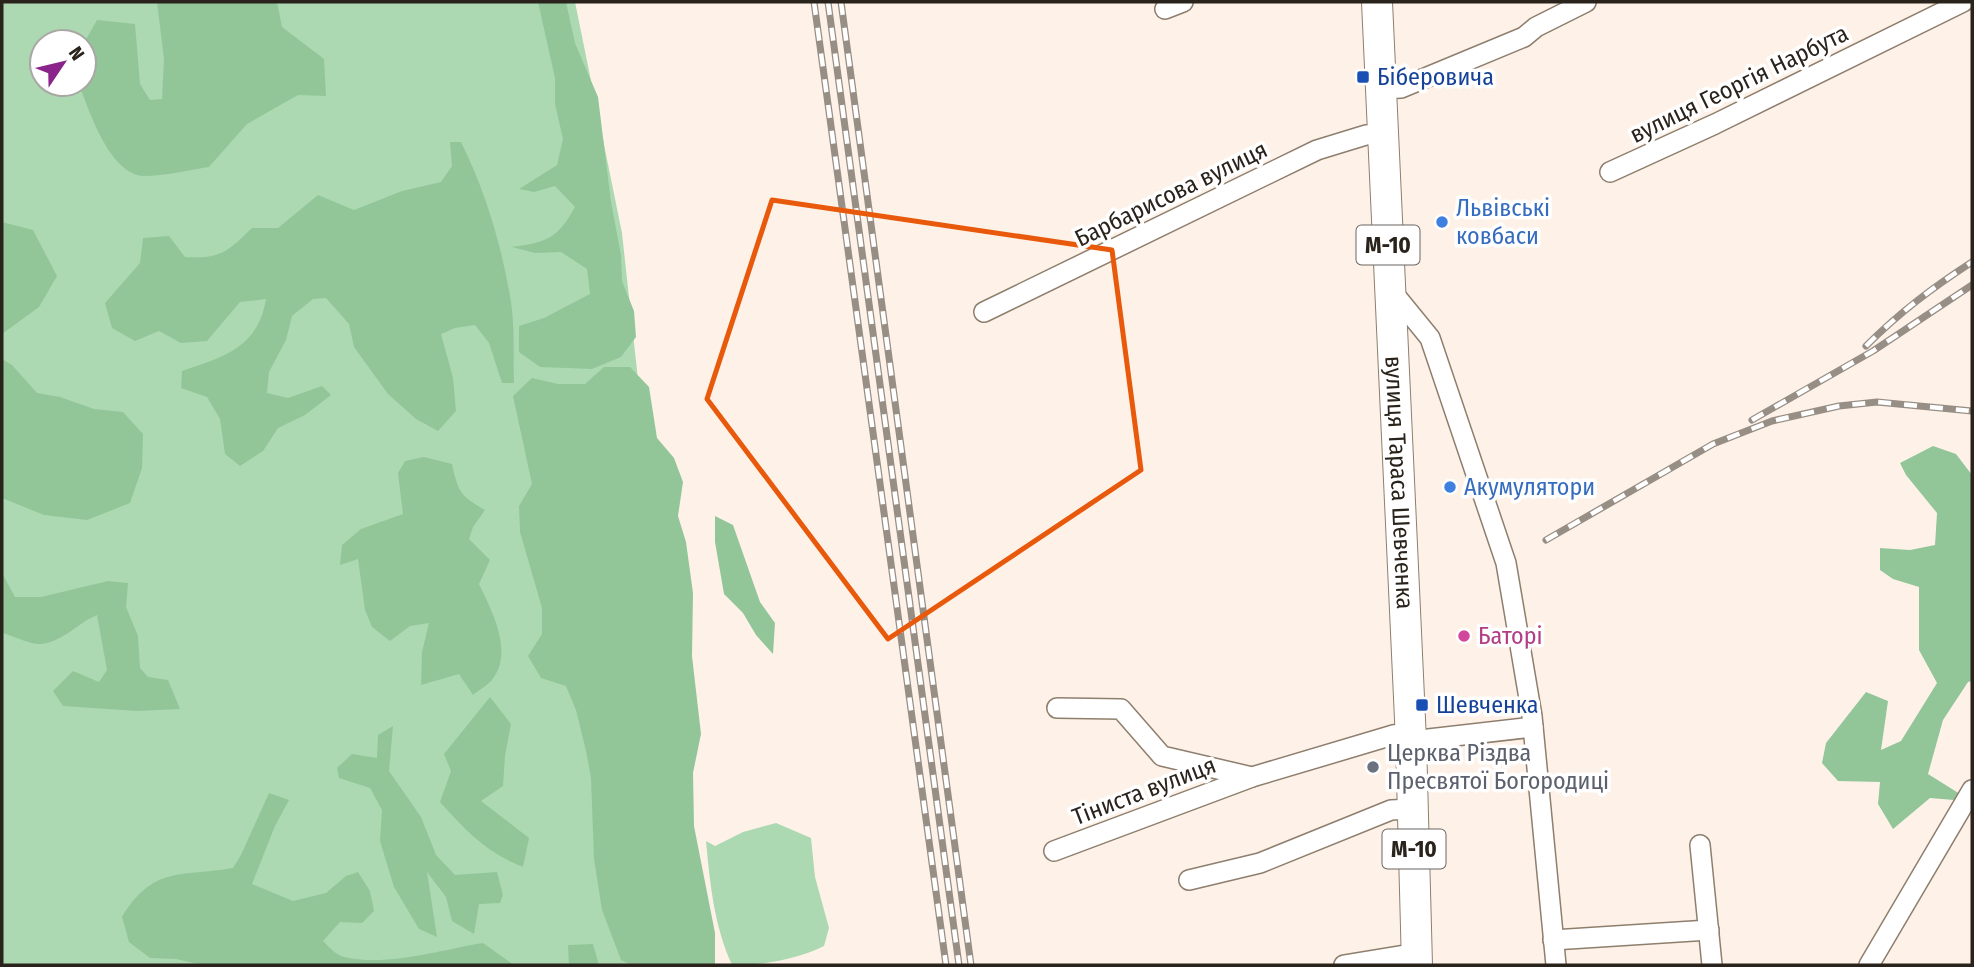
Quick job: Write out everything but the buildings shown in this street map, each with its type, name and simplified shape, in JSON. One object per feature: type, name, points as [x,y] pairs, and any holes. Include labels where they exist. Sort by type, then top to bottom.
[{"type":"main road","name":"вулиця Тараса Шевченка","points":[[1377,2],[1410,737],[1417,959]]},
{"type":"street","points":[[1165,9],[1183,2]]},
{"type":"street","points":[[1381,89],[1401,89],[1512,42],[1586,2]]},
{"type":"street","name":"вулиця Георгія Нарбута","points":[[1610,173],[1964,2]]},
{"type":"street","name":"Барбарисова вулиця","points":[[984,312],[1317,150],[1366,135],[1383,134]]},
{"type":"street","points":[[1390,289],[1430,338],[1506,563],[1533,727],[1556,965]]},
{"type":"street","name":"Тіниста вулиця","points":[[1057,708],[1121,709],[1163,756],[1252,777]]},
{"type":"street","name":"Тіниста вулиця","points":[[1054,851],[1252,777],[1393,734],[1410,737],[1533,727]]},
{"type":"street","points":[[1869,965],[1972,790]]},
{"type":"street","points":[[1189,880],[1260,863],[1391,810],[1413,809]]},
{"type":"street","points":[[1700,845],[1712,965]]},
{"type":"street","points":[[1553,940],[1709,930]]},
{"type":"street","points":[[1344,965],[1417,959]]},
{"type":"highlighted area","points":[[772,200],[1112,250],[1141,470],[888,639],[707,399]]},
{"type":"green space","points":[[2,2],[575,2],[622,233],[702,965],[2,965]]},
{"type":"green space","points":[[157,2],[277,2],[282,27],[324,59],[326,96],[298,95],[247,124],[209,167],[144,176],[132,173],[111,154],[84,98],[98,98],[98,28],[92,28],[97,20],[135,24],[140,84],[150,100],[162,99],[164,59]]},
{"type":"green space","points":[[538,2],[566,2],[575,43],[598,97],[611,202],[621,255],[622,281],[634,311],[636,337],[621,357],[592,369],[540,367],[519,352],[519,326],[544,318],[590,294],[587,269],[561,252],[535,253],[512,247],[550,237],[562,226],[575,207],[555,186],[534,192],[519,189],[557,165],[563,139],[555,104],[555,78]]},
{"type":"green space","points":[[450,142],[461,142],[478,180],[498,240],[512,312],[514,383],[502,383],[489,343],[475,325],[455,328],[441,334],[453,378],[456,411],[438,431],[416,419],[388,394],[354,347],[349,324],[326,298],[313,299],[292,316],[286,340],[269,372],[267,393],[288,398],[322,386],[331,395],[305,415],[278,428],[263,451],[240,466],[225,454],[220,419],[207,397],[181,388],[182,371],[224,355],[247,340],[262,316],[266,299],[240,302],[207,341],[181,343],[159,331],[135,341],[112,328],[105,303],[140,263],[143,238],[169,236],[185,257],[215,255],[229,248],[252,228],[278,228],[318,195],[354,210],[402,191],[441,182],[452,166]]},
{"type":"green space","points":[[2,222],[33,230],[57,276],[39,307],[2,334]]},
{"type":"green space","points":[[2,359],[12,365],[37,393],[60,397],[94,409],[123,412],[143,434],[142,468],[130,503],[87,520],[44,515],[2,498]]},
{"type":"green space","points":[[604,367],[630,367],[649,387],[657,438],[674,458],[683,482],[678,516],[686,542],[693,593],[692,656],[701,734],[693,773],[694,826],[715,933],[715,965],[631,965],[621,960],[602,910],[594,859],[591,778],[576,710],[566,686],[541,678],[528,656],[542,634],[542,608],[520,532],[519,506],[532,484],[513,396],[532,378],[558,384],[585,384]]},
{"type":"green space","points":[[1933,446],[1956,454],[1972,475],[1972,681],[1968,682],[1943,720],[1928,774],[1960,794],[1954,800],[1930,798],[1893,829],[1878,804],[1880,782],[1838,781],[1822,763],[1826,743],[1866,692],[1888,701],[1881,750],[1901,741],[1937,683],[1919,650],[1919,587],[1893,579],[1880,570],[1880,548],[1910,550],[1935,545],[1937,513],[1906,475],[1900,463]]},
{"type":"green space","points":[[424,457],[452,464],[461,492],[485,510],[473,527],[469,539],[490,560],[479,584],[498,630],[501,655],[492,680],[473,695],[459,674],[421,685],[422,652],[429,623],[410,626],[390,641],[372,627],[365,610],[358,559],[340,565],[342,545],[361,529],[403,514],[398,473],[405,461]]},
{"type":"green space","points":[[715,516],[733,525],[760,602],[775,623],[773,654],[756,635],[743,613],[724,594],[715,542]]},
{"type":"green space","points":[[2,573],[15,597],[41,597],[108,581],[128,583],[126,607],[138,636],[140,668],[148,677],[168,680],[180,709],[137,711],[63,706],[53,691],[73,671],[99,682],[107,670],[97,615],[64,636],[41,644],[3,633]]},
{"type":"green space","points":[[490,697],[511,724],[503,786],[481,801],[529,838],[523,867],[498,855],[478,840],[440,802],[451,771],[444,754]]},
{"type":"green space","points":[[393,726],[389,771],[421,817],[436,855],[455,875],[497,872],[503,895],[500,903],[479,904],[474,934],[452,921],[446,897],[427,872],[437,937],[419,929],[394,887],[380,841],[382,810],[370,788],[339,778],[337,768],[352,754],[377,758],[378,735]]},
{"type":"green space","points":[[269,793],[289,800],[275,826],[252,884],[293,901],[326,893],[346,876],[358,872],[370,891],[374,911],[362,923],[340,922],[323,941],[335,952],[344,957],[361,960],[396,959],[483,943],[514,965],[202,965],[176,959],[150,958],[129,942],[122,917],[145,889],[170,876],[233,868]]},
{"type":"green space","points":[[776,823],[811,838],[815,877],[829,928],[824,946],[779,961],[732,965],[717,920],[706,841],[715,846],[743,832]]},
{"type":"green space","points":[[593,944],[599,965],[569,965],[568,945]]},
{"type":"railway","points":[[814,2],[946,965]]},
{"type":"railway","points":[[828,2],[959,965]]},
{"type":"railway","points":[[841,2],[971,965]]},
{"type":"railway","points":[[1866,346],[1917,301],[1972,262]]},
{"type":"railway","points":[[1752,420],[1873,351],[1972,285]]},
{"type":"railway","points":[[1546,540],[1713,444],[1772,421],[1839,406],[1877,402],[1972,411]]},
{"type":"place","name":"Біберовича","points":[[1363,77]]},
{"type":"place","name":"Львівські ковбаси","points":[[1442,222]]},
{"type":"place","name":"Акумулятори","points":[[1450,487]]},
{"type":"place","name":"Баторі","points":[[1464,636]]},
{"type":"place","name":"Шевченка","points":[[1422,705]]},
{"type":"place","name":"Церква Різдва Пресвятої Богородиці","points":[[1373,767]]}]
